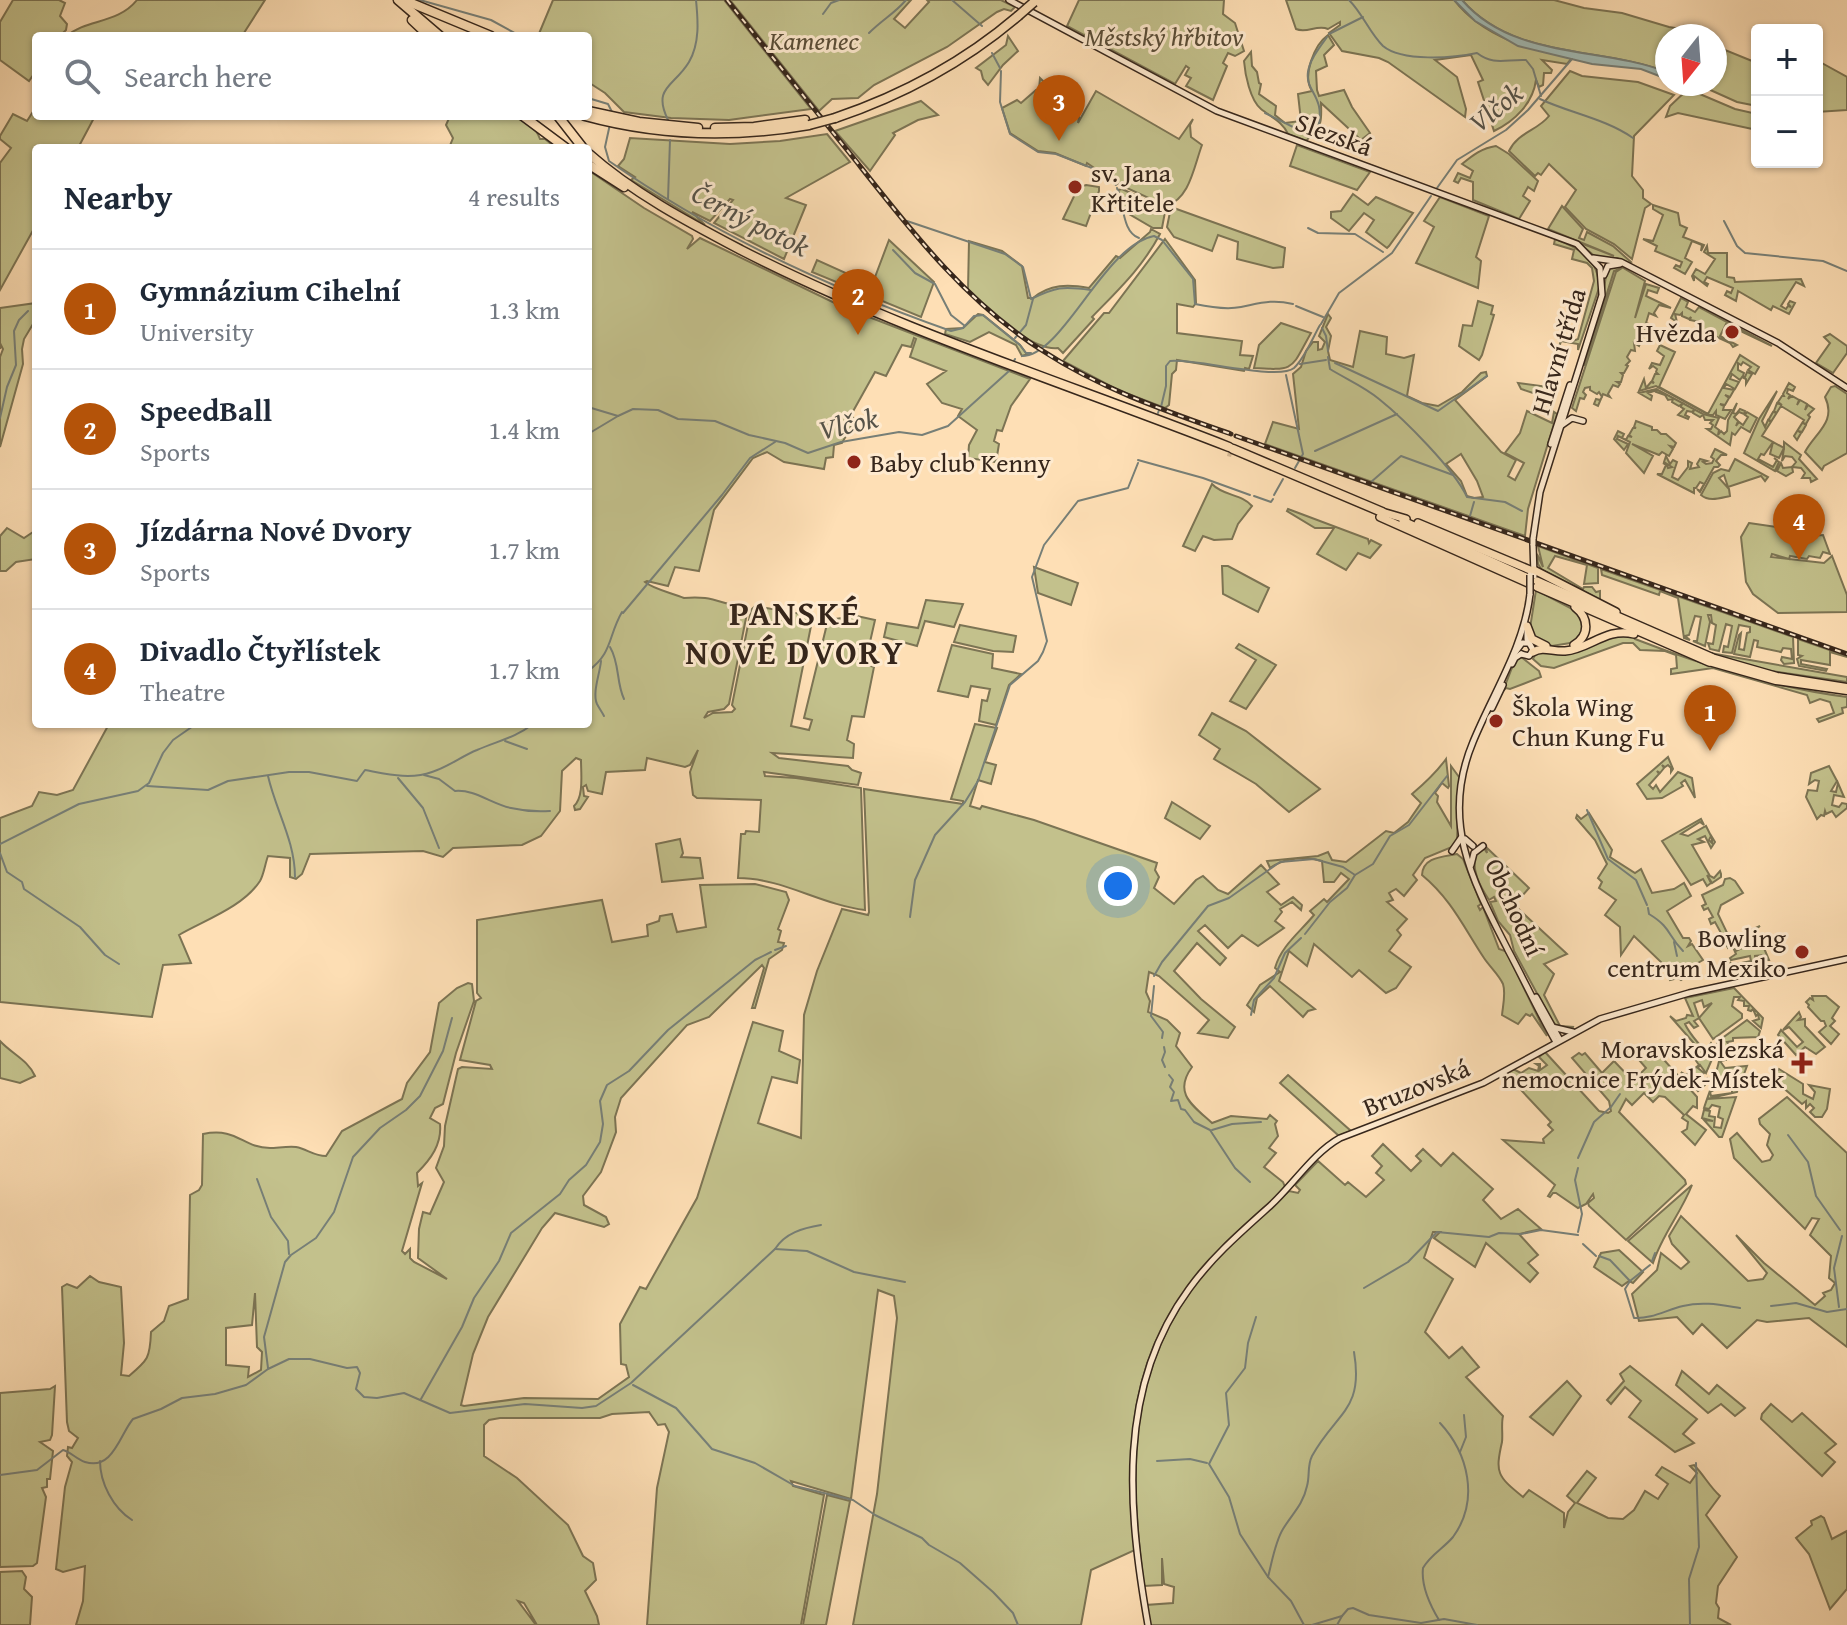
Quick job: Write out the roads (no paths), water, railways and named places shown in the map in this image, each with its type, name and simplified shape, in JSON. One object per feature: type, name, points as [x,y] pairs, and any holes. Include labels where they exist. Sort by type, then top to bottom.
[{"type":"highway","points":[[391,0],[425,32]]},
{"type":"highway","points":[[398,0],[435,32]]},
{"type":"highway","points":[[404,0],[481,32]]},
{"type":"highway","points":[[592,116],[666,132],[714,134],[761,132],[834,116],[875,105],[927,80],[965,57],[1033,1]]},
{"type":"highway","points":[[528,120],[561,144]]},
{"type":"highway","points":[[561,120],[580,144]]},
{"type":"highway","points":[[592,156],[635,189],[702,231]]},
{"type":"highway","points":[[592,166],[778,274],[849,305],[1231,450],[1381,514],[1449,547],[1532,577],[1580,611],[1587,627],[1576,644],[1526,647]]},
{"type":"highway","points":[[1381,514],[1429,527],[1710,660]]},
{"type":"highway","points":[[1552,594],[1654,640]]},
{"type":"highway","points":[[1524,628],[1532,639],[1548,647]]},
{"type":"highway","points":[[1526,647],[1571,650],[1616,632],[1629,632],[1710,660]]},
{"type":"main road","name":"Slezská","points":[[1009,0],[1217,111],[1577,244],[1599,263]]},
{"type":"main road","points":[[1599,263],[1625,265],[1778,343],[1847,388]]},
{"type":"main road","name":"Hlavní třída","points":[[1531,541],[1536,506],[1604,286],[1599,263]]},
{"type":"main road","name":"Hlavní třída","points":[[1524,628],[1531,595],[1531,513],[1596,307],[1600,286],[1599,263]]},
{"type":"main road","points":[[1604,286],[1604,273],[1608,266],[1625,265]]},
{"type":"main road","points":[[1561,425],[1568,419],[1583,421]]},
{"type":"main road","points":[[1509,662],[1526,647],[1524,628]]},
{"type":"main road","points":[[1509,662],[1524,628]]},
{"type":"main road","name":"Obchodní","points":[[1526,647],[1514,659],[1472,752],[1463,796],[1463,838],[1471,865],[1493,913],[1558,1041]]},
{"type":"main road","points":[[1710,660],[1806,684],[1847,689]]},
{"type":"main road","name":"Obchodní","points":[[1509,662],[1464,766],[1460,795],[1463,838],[1466,858],[1485,906],[1552,1029]]},
{"type":"main road","points":[[1806,684],[1847,689]]},
{"type":"main road","points":[[1466,858],[1454,852],[1463,838],[1473,846]]},
{"type":"main road","points":[[1471,865],[1474,853],[1483,846]]},
{"type":"main road","name":"Bruzovská","points":[[1148,1625],[1139,1575],[1131,1471],[1134,1429],[1148,1370],[1187,1291],[1222,1249],[1288,1190],[1333,1142],[1483,1083],[1600,1019],[1666,999],[1847,959]]},
{"type":"main road","points":[[1548,1046],[1552,1029],[1574,1032]]},
{"type":"water","points":[[1454,0],[1462,0],[1483,19],[1507,33],[1559,49],[1641,64],[1655,68],[1655,74],[1641,69],[1592,64],[1518,46],[1475,21]]},
{"type":"waterway","name":"Černý potok","points":[[420,0],[491,20],[513,32]]},
{"type":"waterway","points":[[668,120],[662,101],[667,88],[693,55],[697,31],[696,0]]},
{"type":"waterway","points":[[823,14],[831,3],[839,0]]},
{"type":"waterway","points":[[869,33],[906,0]]},
{"type":"waterway","points":[[952,0],[982,26]]},
{"type":"waterway","points":[[1349,0],[1378,41],[1392,51],[1415,57],[1477,53],[1495,61],[1526,60],[1533,69],[1541,96]]},
{"type":"waterway","points":[[1329,34],[1363,17]]},
{"type":"waterway","points":[[1265,113],[1305,133],[1318,128],[1318,101],[1309,85],[1308,72],[1327,37]]},
{"type":"waterway","points":[[992,53],[1000,68]]},
{"type":"waterway","name":"Vlčok","points":[[1437,188],[1457,160],[1506,130],[1528,110],[1572,59]]},
{"type":"waterway","points":[[1001,71],[1000,102],[1010,134],[1038,152],[1056,154],[1092,168],[1116,185]]},
{"type":"waterway","name":"Černý potok","points":[[592,99],[608,104],[613,114]]},
{"type":"waterway","points":[[1540,99],[1611,126],[1633,138]]},
{"type":"waterway","name":"Černý potok","points":[[610,124],[605,147],[609,161],[732,236],[818,278],[951,331],[963,328],[974,316],[983,315],[1026,353],[1031,353]]},
{"type":"waterway","points":[[668,199],[670,140]]},
{"type":"waterway","points":[[1117,188],[1126,224],[1139,238]]},
{"type":"waterway","name":"Vlčok","points":[[1321,324],[1339,293],[1392,253],[1431,196]]},
{"type":"waterway","points":[[907,221],[1005,254],[1023,267],[1031,299],[1060,288],[1091,290]]},
{"type":"waterway","points":[[1724,221],[1737,246],[1745,253],[1823,261],[1847,271]]},
{"type":"waterway","points":[[1308,228],[1318,233],[1355,234],[1383,252]]},
{"type":"waterway","name":"Vlčok","points":[[1022,356],[1037,351],[1053,339],[1118,259],[1136,244],[1154,236],[1162,240],[1193,279],[1195,304],[1229,308],[1273,302],[1293,304]]},
{"type":"waterway","points":[[893,250],[915,273],[935,284],[951,315],[965,326]]},
{"type":"waterway","points":[[1015,338],[1026,325],[1033,299]]},
{"type":"waterway","name":"Vlčok","points":[[1296,306],[1323,317]]},
{"type":"waterway","points":[[0,418],[16,365],[14,331],[28,311]]},
{"type":"waterway","points":[[1161,407],[1166,386],[1166,366],[1170,361],[1254,371],[1285,371],[1298,364],[1320,325]]},
{"type":"waterway","name":"Černý potok","points":[[1322,328],[1328,351]]},
{"type":"waterway","points":[[1328,357],[1330,369],[1374,395],[1414,431],[1440,459],[1467,497],[1505,502],[1522,511]]},
{"type":"waterway","name":"Vlčok","points":[[1300,364],[1326,360]]},
{"type":"waterway","name":"Černý potok","points":[[1335,363],[1438,411],[1487,376]]},
{"type":"waterway","name":"Vlčok","points":[[592,408],[618,416],[633,409],[658,410],[678,419],[715,421],[808,453],[841,442],[899,432],[922,435],[948,426],[1009,371]]},
{"type":"waterway","points":[[1286,375],[1303,454],[1295,468]]},
{"type":"waterway","points":[[1315,451],[1397,414]]},
{"type":"waterway","points":[[592,432],[618,416]]},
{"type":"waterway","points":[[623,613],[750,458],[775,442]]},
{"type":"waterway","points":[[1371,482],[1401,456],[1453,475]]},
{"type":"waterway","points":[[1138,460],[1250,495]]},
{"type":"waterway","points":[[910,917],[915,880],[935,835],[965,802],[978,781],[1010,685],[1038,661],[1047,641],[1032,577],[1044,545],[1078,501],[1128,488],[1138,463]]},
{"type":"waterway","points":[[1274,495],[1283,479]]},
{"type":"waterway","points":[[1254,496],[1271,502],[1273,499]]},
{"type":"waterway","points":[[1470,516],[1474,502]]},
{"type":"waterway","points":[[592,668],[606,651],[622,612]]},
{"type":"waterway","points":[[610,647],[624,699]]},
{"type":"waterway","points":[[601,661],[595,694],[604,716]]},
{"type":"waterway","points":[[0,844],[79,804],[138,791],[149,783],[173,740],[190,728]]},
{"type":"waterway","points":[[147,786],[208,790],[228,781],[289,772],[309,772],[357,781],[365,770],[415,776],[438,770],[527,728]]},
{"type":"waterway","points":[[505,741],[527,749]]},
{"type":"waterway","points":[[424,775],[439,779],[455,791],[469,792],[504,806],[525,811],[550,811]]},
{"type":"waterway","points":[[268,776],[289,838],[295,877]]},
{"type":"waterway","points":[[1154,976],[1208,906],[1229,898],[1280,862],[1314,859],[1343,867],[1355,875],[1373,864],[1390,836],[1409,825],[1447,776]]},
{"type":"waterway","points":[[398,778],[423,808],[439,848]]},
{"type":"waterway","points":[[1587,810],[1608,859],[1636,880],[1647,905]]},
{"type":"waterway","points":[[0,853],[7,872],[22,882],[24,889],[80,927],[105,955],[119,964]]},
{"type":"waterway","points":[[1305,934],[1355,875]]},
{"type":"waterway","points":[[1648,908],[1649,914],[1666,928],[1683,951]]},
{"type":"waterway","points":[[1251,1015],[1254,1000],[1274,978],[1285,953],[1301,938]]},
{"type":"waterway","points":[[1674,942],[1677,956]]},
{"type":"waterway","points":[[775,950],[786,946]]},
{"type":"waterway","points":[[421,1399],[462,1327],[474,1298],[499,1261],[511,1233],[560,1194],[569,1180],[586,1165],[600,1142],[603,1124],[600,1101],[607,1085],[629,1071],[668,1030],[755,960],[771,952]]},
{"type":"waterway","points":[[1154,986],[1151,1016],[1163,1032],[1162,1038]]},
{"type":"waterway","points":[[268,1368],[264,1337],[285,1262],[316,1238],[334,1212],[353,1157],[380,1128],[420,1096],[443,1051],[452,1018]]},
{"type":"waterway","points":[[1164,1047],[1162,1060],[1165,1067]]},
{"type":"waterway","points":[[1169,1075],[1173,1080],[1170,1087],[1174,1092],[1171,1101],[1178,1100],[1181,1109],[1194,1122],[1210,1130],[1235,1168],[1250,1182]]},
{"type":"waterway","points":[[1578,1158],[1594,1122],[1620,1094]]},
{"type":"waterway","points":[[1212,1130],[1232,1124],[1261,1122]]},
{"type":"waterway","points":[[1788,1135],[1808,1162],[1816,1196],[1840,1230]]},
{"type":"waterway","points":[[1578,1168],[1575,1180],[1582,1214],[1578,1232]]},
{"type":"waterway","points":[[257,1179],[271,1217],[288,1241],[289,1254]]},
{"type":"waterway","points":[[0,1475],[37,1470],[63,1450],[85,1462],[102,1461],[115,1450],[133,1419],[182,1398],[215,1394],[246,1385],[289,1359],[310,1359],[347,1368],[357,1367],[360,1373],[356,1389],[364,1397],[404,1393],[450,1413],[525,1404],[596,1406],[631,1383],[784,1239],[801,1230],[821,1225]]},
{"type":"waterway","points":[[1364,1288],[1408,1262],[1437,1232],[1489,1237],[1499,1233],[1521,1234],[1541,1230],[1578,1235]]},
{"type":"waterway","points":[[1839,1307],[1834,1268],[1842,1236]]},
{"type":"waterway","points":[[1583,1244],[1596,1256]]},
{"type":"waterway","points":[[775,1249],[807,1251],[854,1272],[905,1282]]},
{"type":"waterway","points":[[1652,1261],[1655,1253]]},
{"type":"waterway","points":[[1599,1256],[1610,1260],[1630,1281],[1625,1289],[1634,1318],[1698,1304],[1740,1308]]},
{"type":"waterway","points":[[1630,1281],[1650,1265]]},
{"type":"waterway","points":[[1771,1306],[1796,1303],[1827,1312],[1847,1309]]},
{"type":"waterway","points":[[1256,1317],[1245,1368],[1226,1393],[1229,1425],[1209,1464],[1229,1497],[1240,1534],[1268,1577],[1291,1601],[1304,1625]]},
{"type":"waterway","points":[[1268,1577],[1280,1534],[1305,1493],[1312,1456],[1351,1399],[1356,1372],[1354,1352]]},
{"type":"waterway","points":[[633,1385],[676,1408],[712,1449],[755,1463],[795,1486],[853,1500],[875,1515],[922,1538],[960,1563],[993,1592],[1013,1613],[1018,1625]]},
{"type":"waterway","points":[[1460,1452],[1466,1437],[1464,1415]]},
{"type":"waterway","points":[[1439,1620],[1427,1595],[1423,1568],[1453,1537],[1461,1523],[1468,1493],[1464,1462],[1440,1423]]},
{"type":"waterway","points":[[1157,1461],[1190,1459],[1207,1463]]},
{"type":"waterway","points":[[100,1461],[102,1478],[109,1494],[119,1509],[132,1520]]},
{"type":"waterway","points":[[1690,1625],[1689,1579],[1699,1547],[1696,1463]]},
{"type":"waterway","points":[[1312,1625],[1342,1616],[1353,1608],[1369,1615],[1421,1623],[1444,1619],[1477,1625]]},
{"type":"waterway","points":[[1337,1625],[1342,1616]]},
{"type":"tunnel","points":[[1228,452],[1232,453]]},
{"type":"railway","points":[[727,0],[919,239],[989,311],[1043,351],[1088,377],[1134,398],[1231,434]]},
{"type":"railway","points":[[1236,436],[1847,654]]},
{"type":"place","name":"Jízdárna Nové Dvory","points":[[1059,141]]},
{"type":"place","name":"sv. Jana Křtitele","points":[[1075,187]]},
{"type":"place","name":"Hvězda","points":[[1732,332]]},
{"type":"place","name":"SpeedBall","points":[[858,335]]},
{"type":"place","name":"Baby club Kenny","points":[[854,462]]},
{"type":"place","name":"Divadlo Čtyřlístek","points":[[1799,560]]},
{"type":"place","name":"Škola Wing Chun Kung Fu","points":[[1496,721]]},
{"type":"place","name":"Gymnázium Cihelní","points":[[1710,751]]},
{"type":"place","name":"Bowling centrum Mexiko","points":[[1802,952]]},
{"type":"place","name":"Moravskoslezská nemocnice Frýdek-Místek","points":[[1802,1063]]},
{"type":"district","name":"PANSKÉ NOVÉ DVORY","points":[[795,632]]},
{"type":"park label","name":"Městský hřbitov","points":[[1164,36]]},
{"type":"park label","name":"Kamenec","points":[[814,40]]}]
